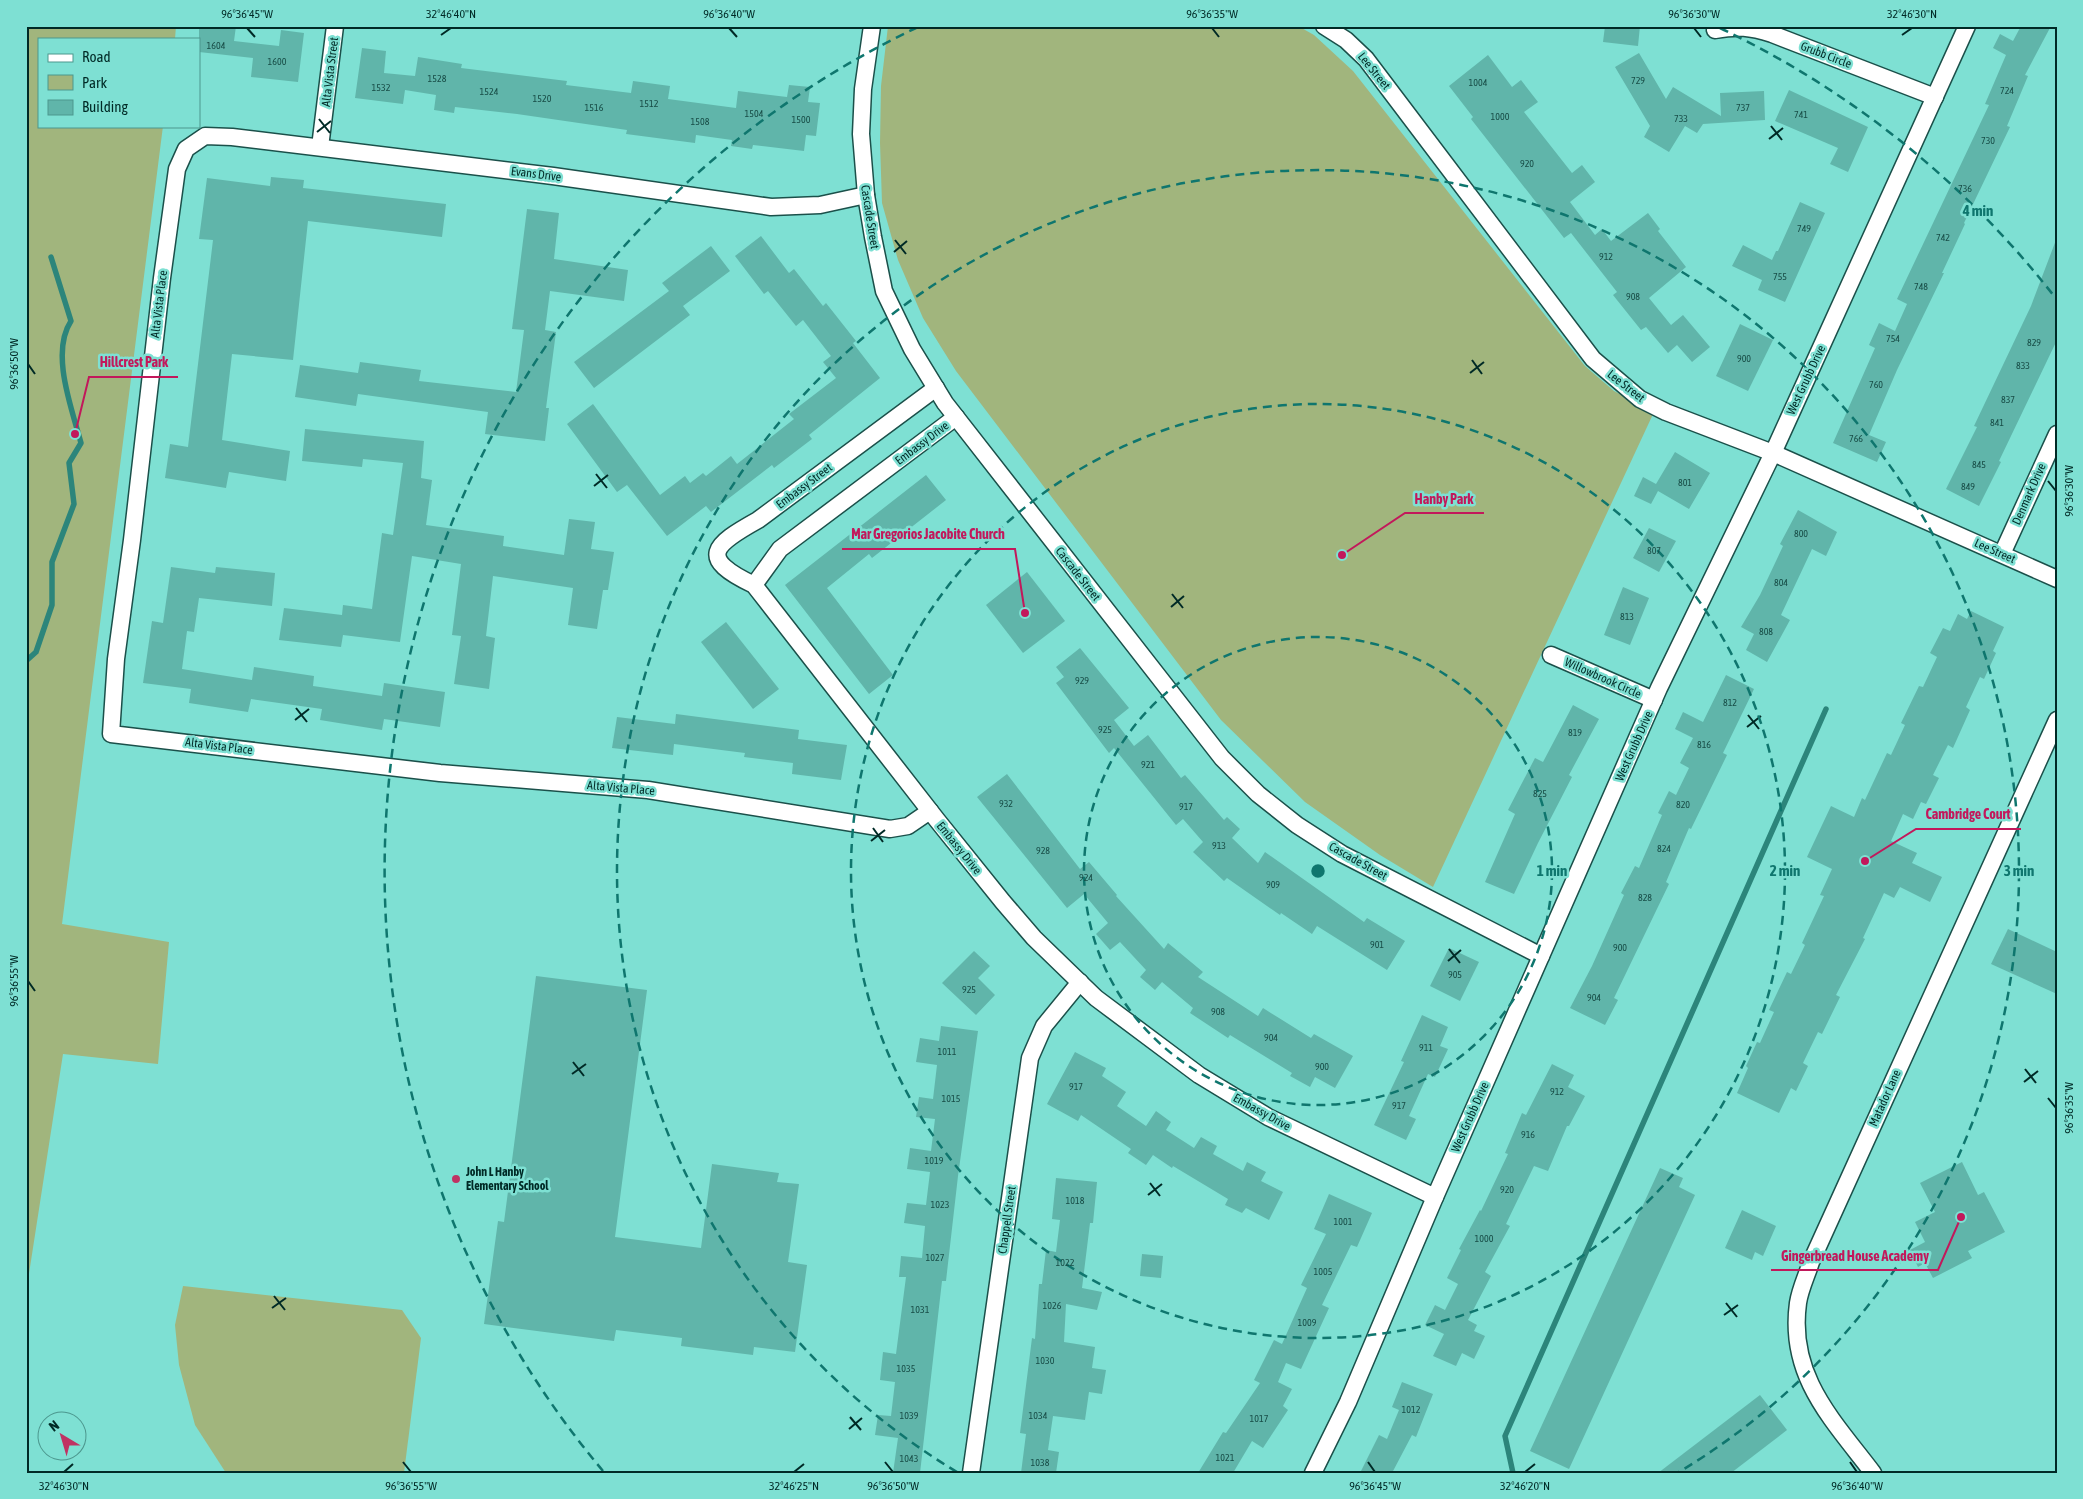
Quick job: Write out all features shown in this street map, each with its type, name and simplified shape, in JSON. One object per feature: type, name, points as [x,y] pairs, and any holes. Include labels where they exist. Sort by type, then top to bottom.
[{"type":"street","name":"Alta Vista Street","points":[[320,147],[335,26]]},
{"type":"street","name":"Cascade Street","points":[[872,26],[863,89],[861,134],[866,195],[884,291],[912,349],[956,417],[1222,758],[1258,794],[1297,825],[1342,854],[1541,956]]},
{"type":"street","name":"Lee Street","points":[[1324,26],[1346,40],[1366,60],[1593,359],[1640,398],[1666,412],[1773,453],[2057,579]]},
{"type":"street","name":"Grubb Circle","points":[[1715,30],[1736,26],[1752,28],[1772,34],[1935,97]]},
{"type":"street","name":"West Grubb Drive","points":[[1313,1473],[1348,1402],[1435,1197],[1654,700],[1773,453],[1967,26]]},
{"type":"street","name":"Evans Drive","points":[[205,136],[232,137],[320,147],[553,176],[770,207],[820,205],[866,195]]},
{"type":"street","name":"Alta Vista Place","points":[[205,136],[186,149],[176,169],[116,659],[111,734],[440,773],[648,790],[890,829],[908,826],[930,811]]},
{"type":"street","name":"Embassy Street","points":[[754,585],[740,579],[720,564],[716,558],[717,550],[723,542],[758,520],[936,388]]},
{"type":"street","name":"Embassy Drive","points":[[956,417],[780,549],[754,585],[930,811],[1034,938],[1096,998],[1199,1075],[1268,1117],[1435,1197]]},
{"type":"street","name":"Denmark Drive","points":[[2002,554],[2057,434]]},
{"type":"street","name":"Willowbrook Circle","points":[[1551,655],[1654,700]]},
{"type":"street","name":"Matador Lane","points":[[1873,1473],[1819,1402],[1807,1376],[1800,1358],[1797,1328],[1798,1302],[1811,1262],[2057,720]]},
{"type":"street","name":"Chappell Street","points":[[971,1473],[1030,1058],[1044,1026],[1080,982]]},
{"type":"green space","points":[[26,26],[176,26],[175,38],[38,38],[38,128],[163,128],[62,924],[169,942],[158,1064],[63,1054],[26,1293]]},
{"type":"green space","points":[[888,26],[1298,26],[1314,35],[1353,71],[1585,366],[1614,391],[1654,412],[1433,887],[1380,855],[1305,802],[1221,720],[956,371],[923,318],[898,260],[882,203],[881,86]]},
{"type":"green space","points":[[183,1286],[402,1310],[421,1338],[404,1473],[226,1473],[195,1425],[179,1365],[175,1325]]},
{"type":"building","points":[[199,26],[236,26],[234,41],[279,46],[281,30],[304,33],[298,82],[251,77],[253,58],[200,52]]},
{"type":"building","points":[[1605,26],[1640,26],[1638,46],[1603,42]]},
{"type":"building","points":[[2021,26],[2051,26],[2025,75],[2028,76],[2007,126],[2010,127],[1964,223],[1942,273],[1944,273],[1897,370],[1869,435],[1886,442],[1877,462],[1833,443],[1875,348],[1869,345],[1879,323],[1895,331],[1907,304],[1897,299],[1989,105],[1985,104],[2006,55],[1993,48],[2000,34],[2013,41]]},
{"type":"building","points":[[362,48],[386,51],[384,73],[415,76],[418,57],[462,64],[461,68],[567,81],[566,85],[631,93],[633,81],[670,86],[668,99],[736,108],[738,91],[787,97],[789,85],[810,87],[808,102],[820,103],[816,136],[806,135],[804,151],[753,145],[752,149],[731,146],[732,140],[696,135],[695,143],[626,134],[627,130],[517,114],[455,107],[454,113],[434,110],[436,95],[405,90],[403,104],[355,98]]},
{"type":"building","points":[[1639,53],[1666,99],[1673,87],[1721,116],[1720,93],[1764,91],[1765,120],[1703,124],[1697,133],[1685,126],[1669,152],[1644,137],[1650,126],[1615,67]]},
{"type":"building","points":[[1488,55],[1512,87],[1521,80],[1538,102],[1524,112],[1572,173],[1582,165],[1595,182],[1570,202],[1595,235],[1602,229],[1611,241],[1648,213],[1660,229],[1658,231],[1686,267],[1649,298],[1671,325],[1683,315],[1710,347],[1692,362],[1677,345],[1668,353],[1646,327],[1641,330],[1613,295],[1617,292],[1571,233],[1564,238],[1471,119],[1473,117],[1449,86]]},
{"type":"building","points":[[1789,90],[1868,127],[1848,172],[1830,164],[1838,148],[1775,121]]},
{"type":"building","points":[[271,177],[304,180],[303,188],[446,204],[442,237],[308,221],[293,360],[232,354],[222,440],[290,451],[286,481],[229,472],[226,488],[165,478],[170,444],[188,447],[213,240],[199,239],[207,178],[270,186]]},
{"type":"building","points":[[1800,202],[1825,213],[1785,302],[1758,290],[1762,280],[1732,266],[1743,245],[1772,260]]},
{"type":"building","points":[[527,209],[559,213],[554,259],[628,270],[624,301],[550,291],[545,330],[556,332],[546,408],[549,408],[545,441],[485,434],[488,412],[358,394],[356,406],[295,397],[300,365],[358,373],[360,362],[421,370],[419,381],[516,392],[524,330],[512,329]]},
{"type":"building","points":[[761,236],[789,273],[794,269],[823,306],[826,303],[856,341],[853,343],[880,378],[809,435],[812,439],[774,468],[772,465],[711,512],[706,506],[667,536],[627,485],[617,492],[567,424],[593,404],[660,495],[685,476],[690,483],[703,473],[706,476],[731,456],[737,464],[794,419],[789,414],[836,378],[823,362],[831,356],[803,320],[796,326],[768,291],[764,294],[735,256]]},
{"type":"building","points":[[2056,240],[2057,340],[1979,506],[1946,489],[1977,427],[1974,426],[2031,306]]},
{"type":"building","points":[[711,246],[730,271],[683,306],[690,315],[594,388],[574,362],[669,291],[662,283]]},
{"type":"building","points":[[1740,324],[1773,340],[1748,391],[1716,376]]},
{"type":"building","points":[[305,429],[424,441],[421,478],[432,480],[426,525],[504,536],[503,546],[564,555],[569,519],[595,522],[591,549],[614,552],[608,590],[603,590],[597,629],[568,625],[573,588],[493,576],[486,636],[495,638],[489,689],[454,684],[461,636],[452,635],[461,564],[412,556],[400,642],[343,635],[341,647],[279,640],[284,608],[342,615],[343,605],[372,609],[382,533],[393,535],[403,463],[363,459],[362,467],[302,461]]},
{"type":"building","points":[[1675,452],[1710,473],[1689,509],[1658,491],[1651,504],[1634,496],[1643,477],[1656,484]]},
{"type":"building","points":[[926,475],[946,500],[872,558],[869,554],[827,588],[893,675],[869,694],[785,585]]},
{"type":"building","points":[[1798,510],[1837,532],[1826,556],[1812,549],[1781,615],[1790,620],[1767,662],[1746,650],[1754,634],[1741,627],[1760,595],[1783,546],[1780,544]]},
{"type":"building","points":[[1649,528],[1676,541],[1659,572],[1633,558]]},
{"type":"building","points":[[171,567],[215,573],[216,567],[275,573],[272,606],[199,598],[194,632],[187,631],[182,669],[252,680],[254,667],[314,676],[313,686],[382,696],[384,683],[445,692],[440,727],[384,719],[382,730],[320,720],[322,709],[251,699],[248,712],[189,703],[191,689],[143,683],[152,621],[163,623]]},
{"type":"building","points":[[1027,572],[1065,621],[1023,653],[986,605]]},
{"type":"building","points":[[1623,587],[1649,598],[1630,645],[1604,635]]},
{"type":"building","points":[[1971,611],[2004,627],[1993,651],[1996,653],[1984,679],[1980,677],[1966,707],[1970,710],[1953,748],[1948,745],[1933,775],[1939,778],[1926,804],[1921,802],[1913,819],[1903,814],[1891,841],[1917,853],[1912,863],[1942,877],[1930,902],[1900,887],[1894,898],[1884,893],[1863,938],[1865,939],[1836,995],[1840,997],[1822,1034],[1818,1032],[1803,1063],[1808,1066],[1796,1091],[1791,1088],[1779,1113],[1737,1093],[1748,1068],[1746,1066],[1757,1042],[1760,1043],[1774,1012],[1769,1010],[1787,972],[1791,974],[1805,945],[1802,943],[1824,896],[1820,895],[1832,869],[1807,857],[1831,806],[1854,817],[1862,798],[1865,800],[1887,753],[1891,755],[1905,725],[1901,723],[1919,686],[1923,687],[1937,657],[1930,653],[1943,628],[1950,631],[1958,614],[1967,619]]},
{"type":"building","points":[[726,622],[779,689],[753,709],[701,642]]},
{"type":"building","points":[[1080,648],[1129,708],[1114,720],[1134,746],[1148,735],[1181,778],[1185,775],[1224,820],[1227,817],[1240,829],[1232,838],[1258,863],[1265,852],[1364,922],[1367,918],[1405,941],[1387,970],[1317,926],[1312,934],[1281,913],[1280,915],[1227,878],[1224,881],[1193,852],[1203,842],[1183,819],[1176,825],[1114,748],[1109,753],[1056,683],[1064,677],[1056,667]]},
{"type":"building","points":[[1726,675],[1754,689],[1723,753],[1727,755],[1691,829],[1689,828],[1666,882],[1669,884],[1614,998],[1618,1000],[1605,1025],[1570,1008],[1592,966],[1624,895],[1621,893],[1635,866],[1639,868],[1662,815],[1658,813],[1669,791],[1676,795],[1689,768],[1680,763],[1693,738],[1675,729],[1683,712],[1703,722]]},
{"type":"building","points":[[1573,705],[1599,719],[1569,775],[1572,777],[1514,894],[1485,882],[1515,814],[1508,810],[1535,758],[1543,762]]},
{"type":"building","points":[[676,714],[799,730],[798,739],[847,745],[841,780],[792,774],[793,763],[744,757],[745,753],[674,744],[673,755],[612,748],[617,717],[675,724]]},
{"type":"building","points":[[1007,774],[1080,869],[1089,862],[1116,896],[1164,949],[1168,943],[1203,972],[1198,977],[1258,1016],[1263,1008],[1311,1038],[1314,1034],[1353,1056],[1335,1088],[1315,1077],[1310,1087],[1290,1076],[1292,1073],[1230,1035],[1228,1038],[1190,1013],[1193,1008],[1162,982],[1155,990],[1140,977],[1146,970],[1120,942],[1110,950],[1096,934],[1108,923],[1084,894],[1067,908],[977,797]]},
{"type":"building","points":[[2008,929],[2057,952],[2057,994],[1991,964]]},
{"type":"building","points":[[1449,948],[1479,962],[1460,1001],[1430,986]]},
{"type":"building","points":[[974,951],[990,966],[978,978],[995,995],[976,1015],[942,983]]},
{"type":"building","points":[[536,976],[647,990],[615,1237],[701,1248],[712,1164],[779,1173],[777,1182],[799,1184],[788,1262],[807,1265],[795,1352],[754,1347],[753,1355],[681,1346],[682,1338],[616,1330],[614,1341],[484,1324],[498,1221],[504,1222]]},
{"type":"building","points":[[1422,1015],[1448,1027],[1440,1046],[1448,1049],[1435,1077],[1428,1074],[1409,1116],[1416,1119],[1406,1140],[1374,1125],[1404,1062],[1401,1061]]},
{"type":"building","points":[[941,1026],[978,1031],[946,1281],[942,1281],[920,1473],[893,1473],[898,1438],[875,1435],[878,1415],[891,1416],[895,1382],[880,1380],[883,1352],[896,1354],[906,1277],[899,1277],[901,1256],[922,1258],[925,1226],[904,1223],[907,1203],[926,1205],[930,1172],[907,1169],[910,1148],[931,1151],[935,1119],[916,1117],[919,1097],[933,1099],[937,1065],[916,1062],[920,1038],[939,1041]]},
{"type":"building","points":[[1075,1052],[1106,1068],[1102,1076],[1126,1092],[1117,1106],[1146,1126],[1156,1111],[1171,1122],[1166,1130],[1194,1148],[1201,1137],[1217,1146],[1213,1154],[1243,1171],[1247,1162],[1266,1172],[1261,1181],[1283,1192],[1269,1220],[1246,1208],[1242,1213],[1225,1205],[1228,1199],[1173,1166],[1172,1168],[1153,1155],[1146,1165],[1128,1153],[1131,1149],[1081,1115],[1078,1121],[1047,1104]]},
{"type":"building","points":[[1552,1064],[1574,1075],[1568,1087],[1585,1096],[1569,1126],[1567,1126],[1548,1171],[1534,1166],[1506,1224],[1510,1226],[1485,1272],[1491,1276],[1468,1320],[1477,1325],[1474,1331],[1485,1336],[1474,1359],[1462,1353],[1456,1366],[1433,1356],[1444,1334],[1425,1325],[1435,1305],[1445,1310],[1458,1284],[1447,1278],[1461,1250],[1459,1249],[1481,1211],[1508,1154],[1505,1153],[1522,1113],[1526,1115]]},
{"type":"building","points":[[1962,1162],[1978,1195],[1984,1192],[2005,1232],[1968,1251],[1972,1258],[1933,1278],[1925,1263],[1918,1267],[1910,1250],[1925,1242],[1915,1222],[1935,1212],[1920,1183]]},
{"type":"building","points":[[1660,1168],[1683,1178],[1679,1187],[1695,1195],[1569,1469],[1530,1451]]},
{"type":"building","points":[[1056,1178],[1097,1182],[1093,1223],[1090,1223],[1082,1288],[1102,1292],[1097,1310],[1066,1304],[1064,1342],[1095,1347],[1092,1368],[1106,1370],[1102,1394],[1089,1392],[1085,1420],[1053,1416],[1048,1450],[1059,1452],[1056,1473],[1021,1473],[1026,1434],[1020,1433],[1032,1338],[1035,1339],[1039,1284],[1042,1284],[1046,1250],[1056,1252],[1060,1220],[1052,1219]]},
{"type":"building","points":[[1329,1194],[1372,1213],[1357,1247],[1351,1245],[1322,1305],[1329,1308],[1301,1369],[1286,1363],[1278,1382],[1292,1389],[1283,1406],[1288,1410],[1263,1448],[1252,1441],[1233,1473],[1198,1473],[1223,1432],[1226,1433],[1260,1383],[1254,1380],[1274,1340],[1282,1344],[1307,1288],[1301,1285],[1326,1234],[1314,1229]]},
{"type":"building","points":[[1742,1210],[1776,1226],[1763,1256],[1755,1252],[1752,1260],[1725,1248]]},
{"type":"building","points":[[1142,1254],[1163,1256],[1161,1278],[1140,1276]]},
{"type":"building","points":[[1402,1382],[1433,1394],[1416,1437],[1412,1435],[1392,1473],[1360,1473],[1379,1435],[1387,1439],[1399,1410],[1392,1407]]},
{"type":"building","points":[[1760,1395],[1787,1430],[1731,1473],[1658,1473]]},
{"type":"waterway","points":[[26,661],[36,652],[52,605],[52,562],[74,504],[69,463],[81,443],[68,398],[63,365],[62,349],[65,334],[71,321],[51,257]]},
{"type":"waterway","points":[[1513,1473],[1505,1436],[1826,709]]},
{"type":"place","name":"Hillcrest Park","points":[[75,434]]},
{"type":"place","name":"Hanby Park","points":[[1342,555]]},
{"type":"place","name":"Mar Gregorios Jacobite Church","points":[[1025,613]]},
{"type":"place","name":"Cambridge Court","points":[[1865,861]]},
{"type":"place","name":"John L Hanby Elementary School","points":[[456,1179]]},
{"type":"place","name":"Gingerbread House Academy","points":[[1961,1217]]}]
